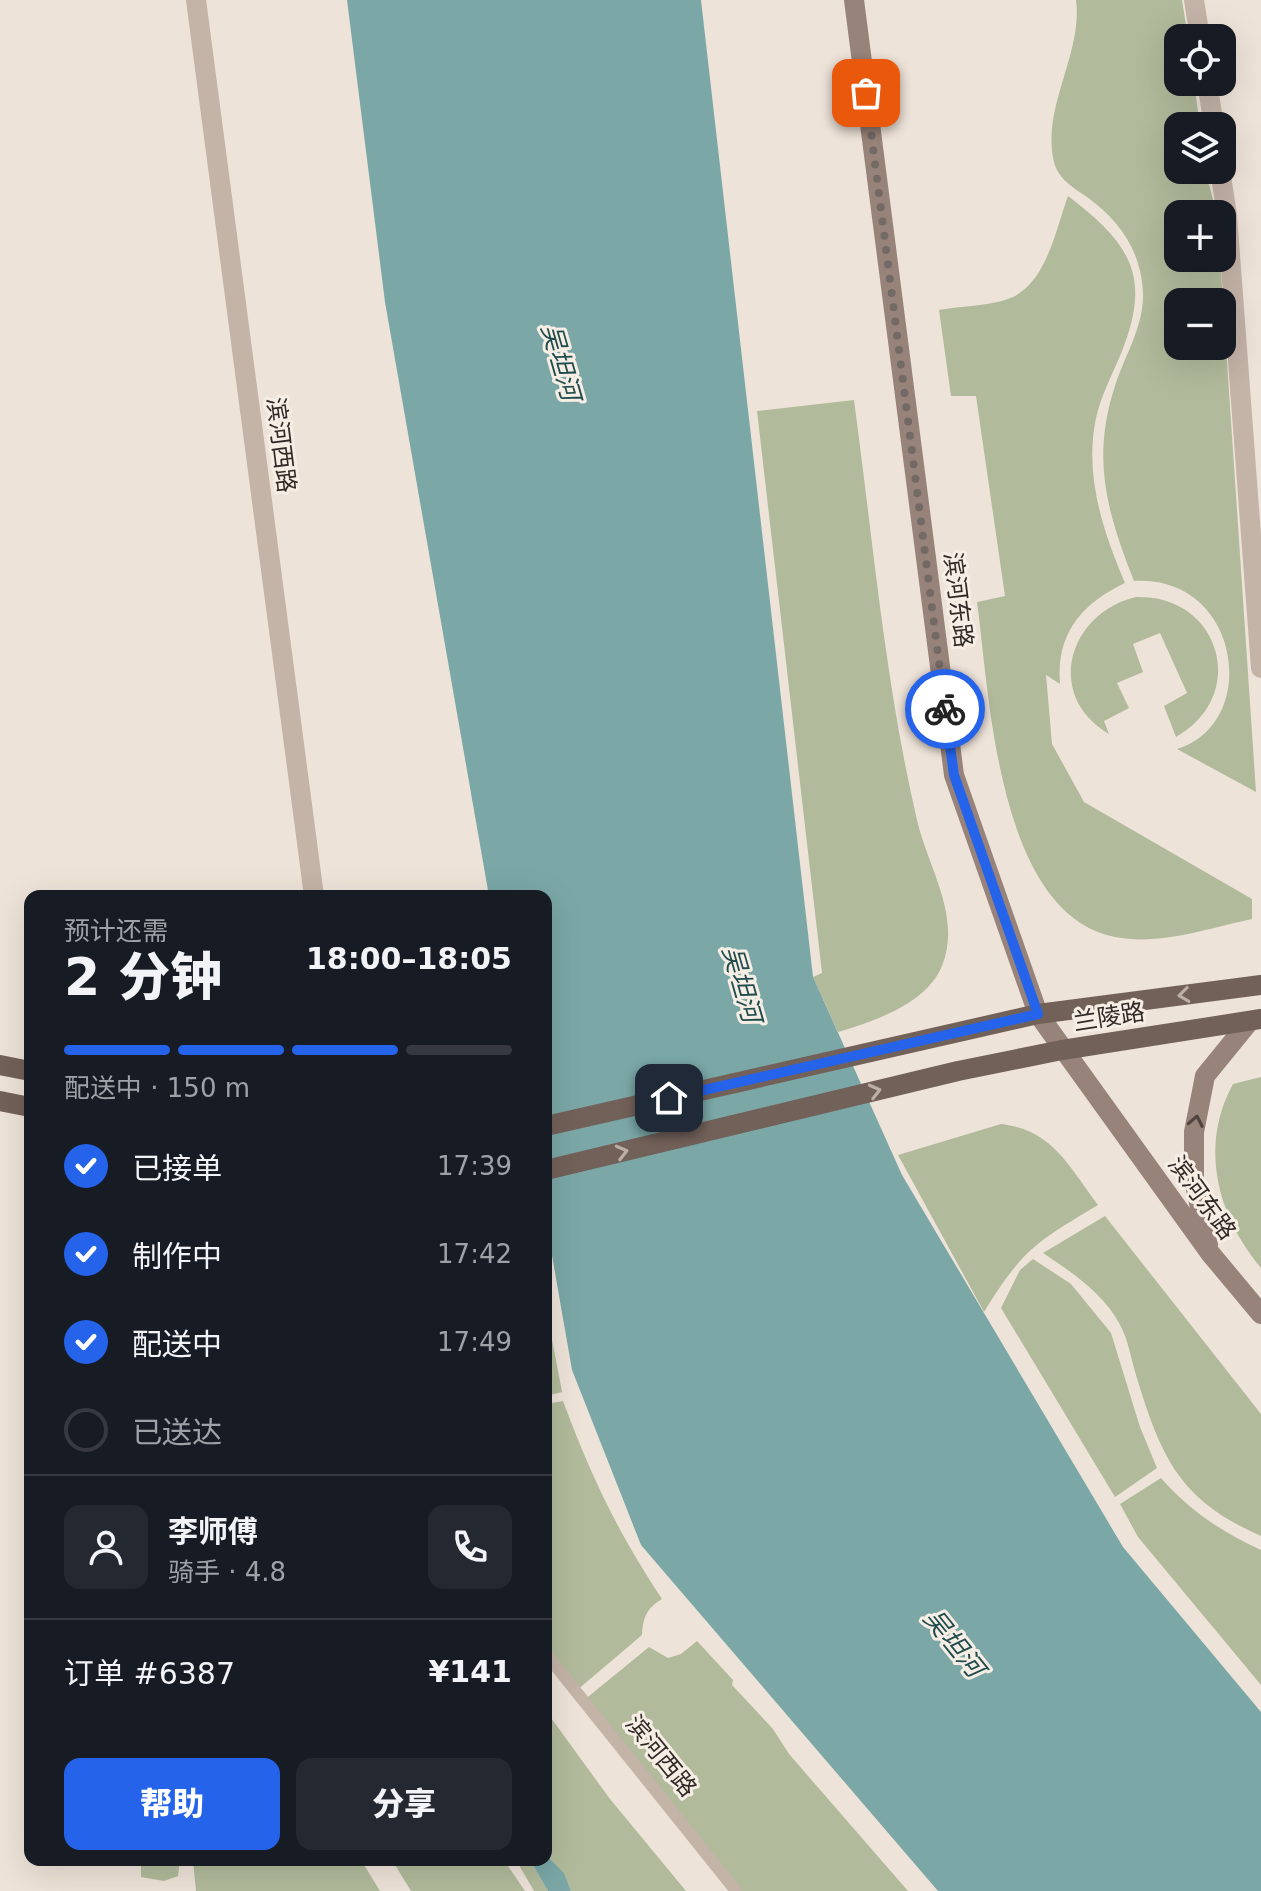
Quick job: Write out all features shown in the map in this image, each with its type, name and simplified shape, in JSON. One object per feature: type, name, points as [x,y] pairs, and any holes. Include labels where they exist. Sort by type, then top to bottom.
[{"type":"main road","name":"滨河东路","points":[[854,0],[954,775],[1038,1014],[1210,1253],[1261,1314]]},
{"type":"main road","name":"兰陵路","points":[[552,1125],[1038,1014],[1261,985]]},
{"type":"main road","name":"兰陵路","points":[[552,1169],[958,1071],[1062,1050],[1255,1021]]},
{"type":"main road","points":[[1210,1253],[1194,1180],[1194,1132],[1205,1076],[1255,1021]]},
{"type":"main road","points":[[0,1065],[24,1070]]},
{"type":"main road","points":[[0,1101],[24,1106]]},
{"type":"street","name":"滨河西路","points":[[196,0],[313,890]]},
{"type":"street","points":[[1194,0],[1198,24]]},
{"type":"street","points":[[1222,184],[1261,668]]},
{"type":"lane","name":"滨河西路","points":[[552,1661],[736,1891]]},
{"type":"green space","points":[[1076,0],[1182,0],[1186,24],[1164,24],[1164,96],[1196,96],[1198,112],[1164,112],[1164,184],[1209,184],[1213,200],[1164,200],[1164,272],[1221,272],[1222,288],[1164,288],[1164,360],[1227,360],[1256,792],[1177,749],[1204,734],[1221,711],[1229,683],[1228,653],[1217,625],[1198,601],[1170,585],[1134,581],[1110,508],[1103,462],[1104,438],[1115,386],[1137,329],[1143,293],[1138,264],[1127,238],[1099,206],[1063,178],[1054,162],[1053,122],[1074,40]]},
{"type":"green space","points":[[1068,196],[1090,213],[1121,247],[1135,283],[1135,304],[1130,328],[1098,410],[1092,461],[1103,523],[1125,583],[1096,601],[1074,623],[1062,650],[1060,684],[1046,675],[1052,744],[1084,802],[1252,899],[1252,919],[1166,938],[1115,937],[1076,920],[1045,888],[1023,845],[1007,796],[987,691],[977,602],[1005,596],[976,396],[951,396],[939,310],[996,302],[1025,289],[1049,252]]},
{"type":"green space","points":[[854,400],[896,716],[917,820],[941,892],[948,929],[942,966],[924,991],[898,1009],[838,1032],[813,977],[822,973],[757,411]]},
{"type":"green space","points":[[1136,597],[1165,600],[1188,612],[1205,629],[1215,650],[1218,673],[1213,697],[1199,719],[1176,737],[1164,706],[1187,693],[1160,633],[1133,644],[1143,672],[1117,683],[1129,708],[1104,721],[1109,734],[1089,718],[1076,699],[1071,678],[1073,657],[1080,637],[1094,620],[1113,606]]},
{"type":"green space","points":[[1261,1077],[1261,1268],[1233,1226],[1224,1203],[1215,1155],[1217,1131],[1233,1084]]},
{"type":"green space","points":[[1001,1124],[1019,1128],[1047,1142],[1068,1164],[1098,1205],[1032,1249],[1009,1274],[984,1312],[898,1155]]},
{"type":"green space","points":[[1105,1216],[1261,1414],[1261,1536],[1210,1507],[1177,1473],[1155,1430],[1119,1323],[1095,1292],[1043,1253]]},
{"type":"green space","points":[[1033,1259],[1071,1284],[1111,1333],[1140,1427],[1157,1468],[1115,1497],[1001,1308],[1020,1270]]},
{"type":"green space","points":[[552,1340],[562,1392],[552,1394]]},
{"type":"green space","points":[[563,1401],[606,1503],[662,1599],[647,1614],[642,1635],[576,1691],[552,1657],[552,1403]]},
{"type":"green space","points":[[1161,1478],[1207,1520],[1261,1550],[1261,1685],[1138,1537],[1120,1504]]},
{"type":"green space","points":[[697,1641],[773,1729],[789,1754],[908,1891],[730,1891],[583,1701],[649,1647],[668,1658],[681,1654]]},
{"type":"green space","points":[[552,1719],[610,1799],[686,1891],[571,1891],[564,1874],[552,1861]]},
{"type":"green space","points":[[141,1866],[179,1866],[178,1876],[164,1881],[141,1877]]},
{"type":"green space","points":[[194,1866],[365,1866],[380,1891],[196,1891]]},
{"type":"green space","points":[[396,1866],[508,1866],[525,1891],[411,1891]]},
{"type":"green space","points":[[519,1866],[533,1866],[548,1891],[534,1891]]},
{"type":"water","name":"吴坦河","points":[[347,0],[701,0],[813,977],[902,1175],[1123,1547],[1261,1712],[1261,1891],[938,1891],[641,1545],[572,1370],[552,1255],[552,890],[488,890],[385,302]]},
{"type":"water","points":[[552,1861],[564,1873],[571,1891],[548,1891],[533,1866],[552,1866]]},
{"type":"way so far","points":[[866,93],[945,709]]},
{"type":"route","points":[[669,1098],[1038,1014],[954,775],[945,709]]}]
